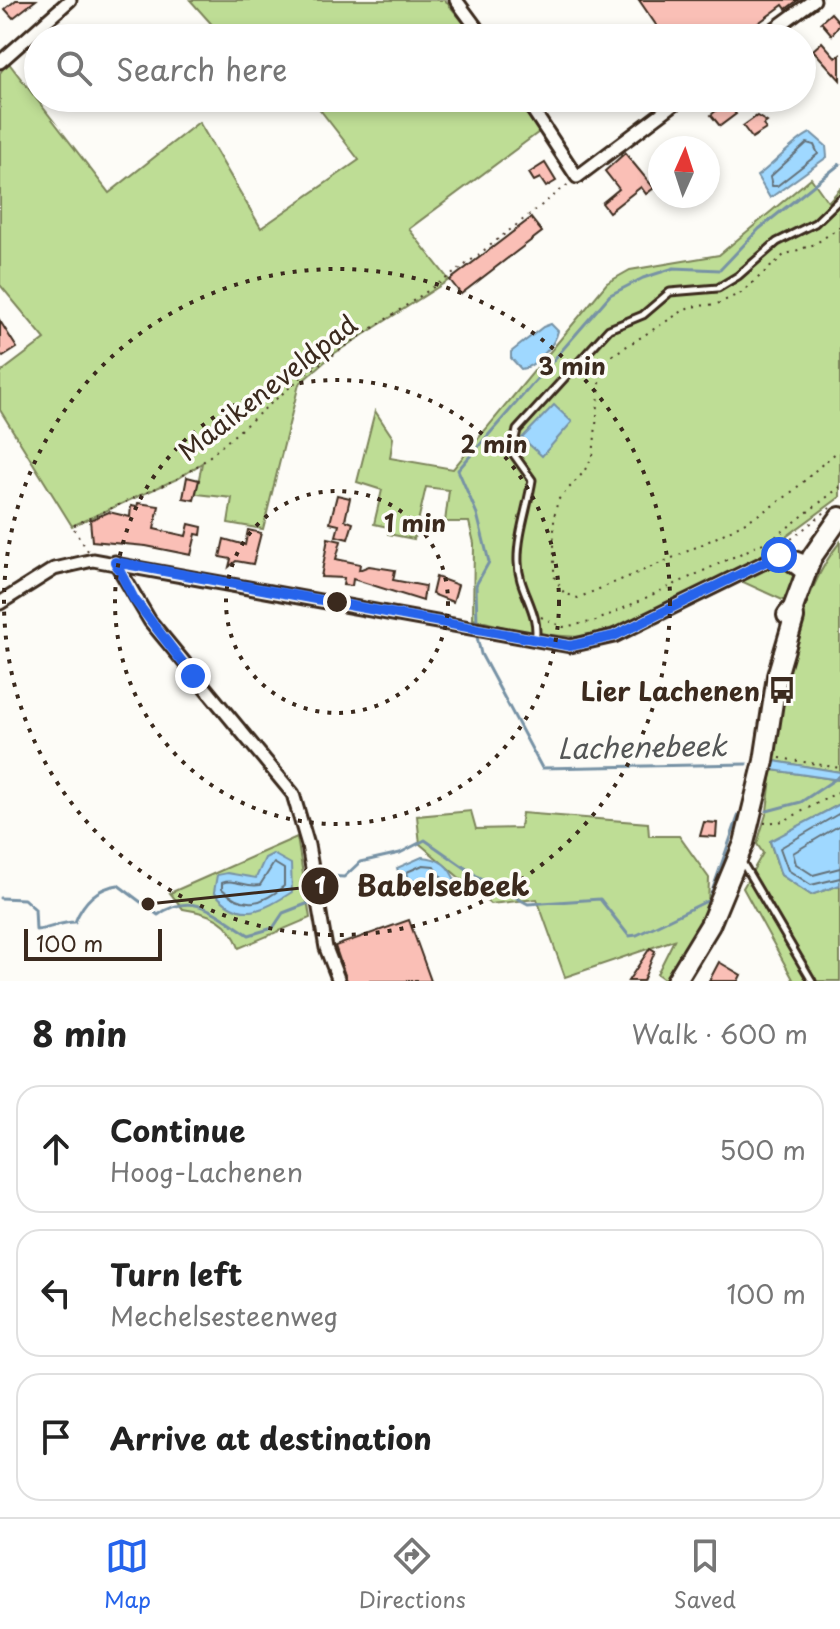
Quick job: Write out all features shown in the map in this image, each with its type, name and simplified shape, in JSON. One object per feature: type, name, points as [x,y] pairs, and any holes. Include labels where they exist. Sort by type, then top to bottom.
[{"type":"main road","points":[[676,981],[710,925],[739,858],[764,761],[777,676],[794,618],[793,608],[812,557],[836,512]]},
{"type":"main road","points":[[809,570],[820,562],[840,533]]},
{"type":"street","points":[[43,24],[70,0]]},
{"type":"street","points":[[456,0],[474,24]]},
{"type":"street","points":[[781,24],[814,0]]},
{"type":"street","points":[[0,62],[24,41]]},
{"type":"street","points":[[534,112],[577,177],[663,112]]},
{"type":"street","points":[[0,603],[65,565],[93,560],[570,646],[614,636],[772,555],[785,554],[809,570]]},
{"type":"street","points":[[115,562],[157,630],[293,794],[308,845],[326,948],[339,981]]},
{"type":"lane","points":[[535,642],[535,615],[520,580],[518,561],[532,480],[512,452],[517,430],[609,329],[643,315],[670,292],[718,288],[738,276],[777,242],[815,223],[840,199]]},
{"type":"lane","points":[[739,858],[812,981]]},
{"type":"path","name":"Maaikeneveldpad","points":[[91,556],[72,526],[179,478],[203,462],[305,374],[460,269],[577,177]]},
{"type":"path","points":[[840,227],[815,244],[784,255],[741,293],[717,304],[689,307],[611,356],[601,374],[593,456],[583,473],[558,500],[554,517],[554,576],[564,593],[578,598],[660,562],[785,497],[840,450]]},
{"type":"path","points":[[535,615],[563,627],[596,621],[774,538],[840,487]]},
{"type":"path","points":[[772,555],[836,512]]},
{"type":"path","points":[[771,756],[840,768]]},
{"type":"path","points":[[759,824],[784,821],[840,791]]},
{"type":"green space","points":[[190,0],[445,0],[465,24],[211,24]]},
{"type":"green space","points":[[8,62],[24,83],[24,112],[47,112],[109,193],[199,122],[261,228],[359,160],[322,112],[525,112],[539,132],[409,229],[449,280],[335,353],[299,384],[263,529],[228,523],[232,498],[196,494],[202,463],[179,478],[72,526],[0,410],[0,373],[45,339],[0,285],[0,73]]},
{"type":"green space","points":[[811,178],[828,202],[840,189],[840,497],[748,565],[617,627],[580,637],[531,634],[473,619],[474,543],[469,522],[445,522],[449,490],[426,487],[414,539],[388,534],[388,527],[374,524],[382,490],[357,482],[375,411],[393,438],[390,458],[453,469],[607,283],[630,270],[719,255]]},
{"type":"green space","points":[[840,542],[840,772],[774,761],[787,676],[802,617],[812,589]]},
{"type":"green space","points":[[781,563],[794,573],[787,602],[743,582],[751,574]]},
{"type":"green space","points":[[772,770],[840,780],[840,804],[770,842],[781,875],[811,895],[840,885],[840,981],[794,981],[743,888],[763,853],[757,844],[767,811]]},
{"type":"green space","points":[[471,811],[476,829],[520,828],[522,813],[648,823],[649,836],[679,836],[709,878],[708,908],[667,981],[657,974],[674,940],[565,977],[537,899],[490,904],[420,844],[417,816]]},
{"type":"green space","points":[[297,837],[310,918],[239,948],[225,925],[211,916],[183,909],[170,893]]},
{"type":"water","points":[[811,133],[826,146],[827,157],[770,198],[757,176]]},
{"type":"water","points":[[551,324],[558,331],[553,343],[538,360],[521,369],[511,358],[511,352]]},
{"type":"water","points":[[554,405],[572,422],[542,456],[522,438]]},
{"type":"water","points":[[774,761],[840,772],[840,780],[772,770]]},
{"type":"water","points":[[840,804],[840,885],[811,895],[781,875],[770,841]]},
{"type":"water","points":[[273,854],[291,864],[292,892],[262,908],[243,911],[233,908],[214,892],[217,875],[227,873],[256,878],[265,858]]},
{"type":"water","points":[[422,857],[444,864],[456,883],[448,890],[405,891],[397,868]]},
{"type":"building","points":[[16,0],[36,0],[13,18],[5,9]]},
{"type":"building","points":[[639,0],[798,0],[786,9],[783,5],[757,24],[655,24]]},
{"type":"building","points":[[831,13],[840,23],[832,35],[821,22]]},
{"type":"building","points":[[822,42],[836,58],[840,55],[840,80],[816,53],[816,47]]},
{"type":"building","points":[[714,112],[736,114],[720,126],[711,115]]},
{"type":"building","points":[[757,116],[767,122],[763,125],[766,129],[752,138],[743,126]]},
{"type":"building","points":[[625,153],[648,181],[648,192],[646,194],[641,187],[609,212],[602,203],[619,189],[605,171]]},
{"type":"building","points":[[545,163],[556,181],[546,187],[540,178],[534,181],[529,173]]},
{"type":"building","points":[[531,218],[542,232],[461,294],[450,280]]},
{"type":"building","points":[[0,321],[17,348],[3,357],[0,353]]},
{"type":"building","points":[[320,346],[327,356],[305,371],[300,364],[315,355],[312,351]]},
{"type":"building","points":[[187,477],[199,480],[194,500],[183,498]]},
{"type":"building","points":[[337,495],[350,498],[345,520],[353,523],[348,539],[336,536],[339,525],[330,523]]},
{"type":"building","points":[[138,503],[159,506],[154,529],[186,536],[189,524],[202,527],[201,535],[196,534],[191,555],[146,546],[92,541],[90,520],[109,512],[130,517],[131,506],[137,507]]},
{"type":"building","points":[[248,530],[261,533],[253,564],[236,561],[229,567],[231,559],[220,557],[224,539],[245,545]]},
{"type":"building","points":[[328,538],[341,541],[336,559],[360,564],[359,570],[369,566],[395,570],[393,580],[425,586],[423,601],[353,579],[352,586],[343,585],[344,578],[321,577]]},
{"type":"building","points":[[436,577],[458,585],[453,602],[432,594]]},
{"type":"building","points":[[704,822],[717,823],[716,837],[700,836]]},
{"type":"building","points":[[409,920],[431,981],[347,981],[335,946]]},
{"type":"building","points":[[650,948],[655,951],[643,981],[628,981]]},
{"type":"building","points":[[719,962],[741,975],[738,981],[709,981]]},
{"type":"waterway","name":"Lachenebeek","points":[[477,624],[476,585],[489,562],[477,514],[458,470],[610,295],[643,278],[674,268],[720,270],[759,229],[840,164]]},
{"type":"waterway","name":"Lachenebeek","points":[[477,637],[481,654],[542,768],[747,764]]},
{"type":"waterway","points":[[767,811],[801,802],[840,776]]},
{"type":"waterway","points":[[322,899],[323,881],[327,876],[344,877],[360,862],[400,853],[425,840],[481,879],[528,904],[600,899],[629,936],[637,935],[709,900],[739,814]]},
{"type":"waterway","points":[[0,898],[24,899],[35,909],[36,930],[75,922],[92,897],[118,885],[158,915],[183,904],[194,905],[216,913],[249,935],[273,928],[283,913],[314,901]]},
{"type":"place","name":"Lier Lachenen","points":[[782,690]]},
{"type":"place","name":"Babelsebeek","points":[[148,904]]},
{"type":"route","points":[[193,676],[134,599],[115,562],[555,646],[570,646],[614,636],[752,571],[779,555]]}]
